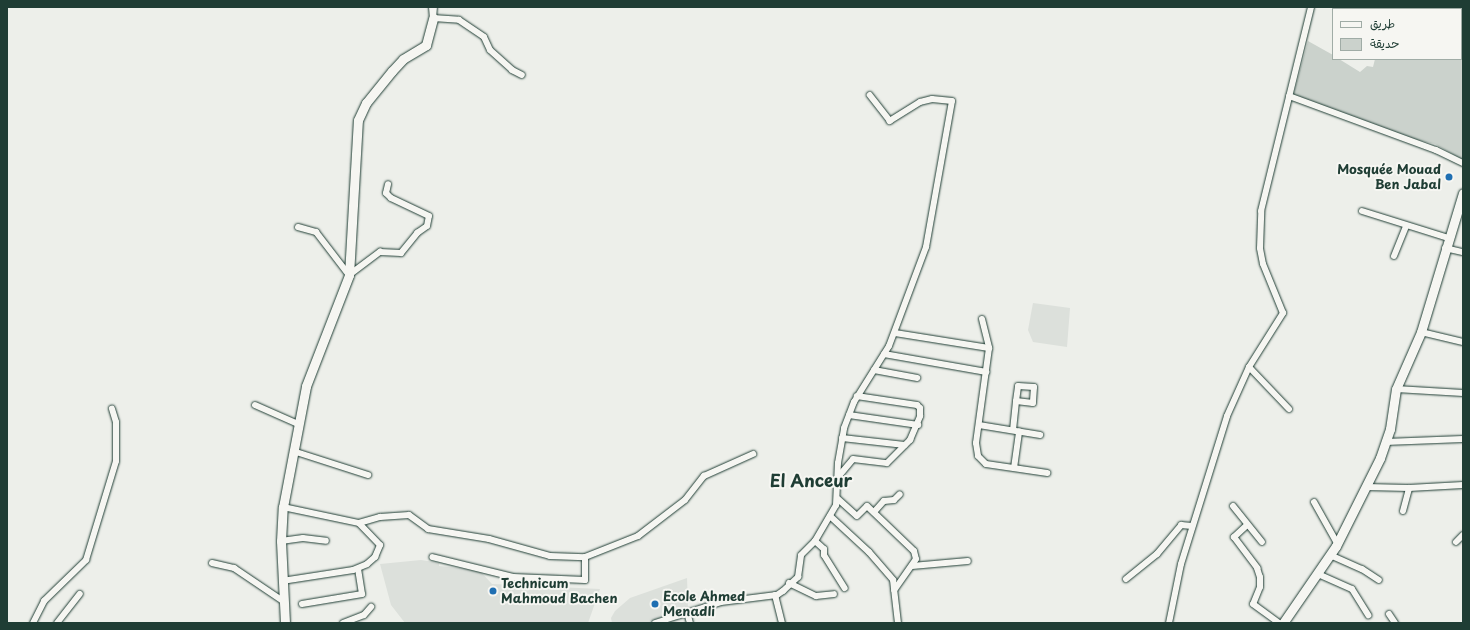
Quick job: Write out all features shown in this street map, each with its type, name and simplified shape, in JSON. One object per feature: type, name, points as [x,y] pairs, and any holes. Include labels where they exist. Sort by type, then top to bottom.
[{"type":"street","points":[[285,623],[280,541],[283,507],[298,424],[312,367],[349,275],[361,112],[392,70],[403,60],[426,45],[433,18],[433,7]]},
{"type":"street","points":[[1169,623],[1192,526],[1226,416],[1249,367],[1283,313],[1264,264],[1260,248],[1261,217],[1263,199],[1311,7]]},
{"type":"street","points":[[433,18],[459,20],[484,38],[490,50],[512,70],[522,75]]},
{"type":"street","points":[[655,623],[721,602],[775,595],[783,591],[789,583],[798,577],[801,555],[815,541],[838,499],[837,477],[842,438],[849,415],[857,396],[884,354],[895,333],[926,247],[952,101],[932,99],[920,102],[890,121],[870,95]]},
{"type":"street","points":[[1289,96],[1436,150],[1463,163]]},
{"type":"street","points":[[349,275],[380,252],[401,253],[430,222],[426,214],[387,195],[388,184]]},
{"type":"street","points":[[1283,623],[1318,574],[1337,543],[1366,487],[1385,442],[1396,390],[1421,332],[1448,238],[1463,194]]},
{"type":"street","points":[[1362,211],[1448,238]]},
{"type":"street","points":[[1394,256],[1406,226]]},
{"type":"street","points":[[298,227],[316,232],[349,275]]},
{"type":"street","points":[[1445,248],[1463,252]]},
{"type":"street","points":[[982,319],[988,348],[976,451],[981,461],[1047,473]]},
{"type":"street","points":[[1421,332],[1463,342]]},
{"type":"street","points":[[895,333],[954,340],[988,348]]},
{"type":"street","points":[[884,354],[986,372]]},
{"type":"street","points":[[1249,367],[1289,408]]},
{"type":"street","points":[[874,370],[917,378]]},
{"type":"street","points":[[1396,390],[1463,393]]},
{"type":"street","points":[[837,477],[853,459],[884,464],[905,445],[918,425],[921,411],[919,406],[857,396]]},
{"type":"street","points":[[1014,468],[1016,401]]},
{"type":"street","points":[[255,405],[298,424]]},
{"type":"street","points":[[33,623],[44,601],[86,560],[116,461],[116,422],[112,409]]},
{"type":"street","points":[[849,415],[918,425]]},
{"type":"street","points":[[979,425],[1040,435]]},
{"type":"street","points":[[842,438],[905,445]]},
{"type":"street","points":[[1385,442],[1463,439]]},
{"type":"street","points":[[293,451],[368,475]]},
{"type":"street","points":[[283,507],[359,523],[380,517],[409,515],[428,529],[490,539],[550,556],[585,557],[638,536],[685,500],[704,476],[753,454]]},
{"type":"street","points":[[1366,487],[1409,488],[1463,485]]},
{"type":"street","points":[[1403,511],[1409,488]]},
{"type":"street","points":[[874,512],[884,501],[896,498],[900,494]]},
{"type":"street","points":[[838,499],[857,516],[867,506],[914,551],[916,559],[912,566],[906,570],[902,582],[894,590]]},
{"type":"street","points":[[1314,502],[1337,543]]},
{"type":"street","points":[[1233,506],[1262,542]]},
{"type":"street","points":[[830,516],[885,569],[893,580],[898,623]]},
{"type":"street","points":[[282,581],[358,568],[375,557],[380,545],[359,523]]},
{"type":"street","points":[[1126,579],[1157,554],[1181,525],[1192,526]]},
{"type":"street","points":[[1248,525],[1234,537],[1257,568],[1260,577],[1260,587],[1253,604],[1278,623]]},
{"type":"street","points":[[1456,542],[1463,535]]},
{"type":"street","points":[[280,541],[303,538],[326,541]]},
{"type":"street","points":[[815,541],[824,549],[824,555],[845,588]]},
{"type":"street","points":[[1330,555],[1362,569],[1379,580]]},
{"type":"street","points":[[432,557],[514,577],[585,580],[585,557]]},
{"type":"street","points":[[912,566],[968,561]]},
{"type":"street","points":[[212,563],[234,568],[283,601]]},
{"type":"street","points":[[302,604],[362,594],[358,568]]},
{"type":"street","points":[[1318,574],[1352,589],[1368,615]]},
{"type":"street","points":[[789,583],[816,596],[834,594]]},
{"type":"street","points":[[57,623],[80,594]]},
{"type":"street","points":[[775,595],[782,623]]},
{"type":"street","points":[[344,623],[364,615],[371,607]]},
{"type":"street","points":[[687,612],[690,623]]},
{"type":"street","points":[[1389,614],[1395,623]]},
{"type":"shaded area","points":[[1033,303],[1070,308],[1067,347],[1033,342],[1028,330]]},
{"type":"shaded area","name":"Technicum Mahmoud Bachen","points":[[421,560],[439,563],[439,566],[479,570],[492,584],[600,589],[588,623],[405,623],[391,605],[380,564]]},
{"type":"shaded area","name":"Ecole Ahmed Menadli","points":[[687,578],[688,610],[646,623],[612,623],[611,618],[615,611],[630,598]]},
{"type":"green space","points":[[1308,41],[1332,54],[1332,60],[1341,60],[1360,72],[1367,66],[1373,67],[1375,60],[1462,60],[1463,44],[1463,160],[1435,144],[1409,138],[1293,96]]},
{"type":"place","name":"Mosquée Mouad Ben Jabal","points":[[1449,177]]},
{"type":"place","name":"Technicum Mahmoud Bachen","points":[[493,591]]},
{"type":"place","name":"Ecole Ahmed Menadli","points":[[655,604]]},
{"type":"district","name":"El Anceur","points":[[811,481]]}]
